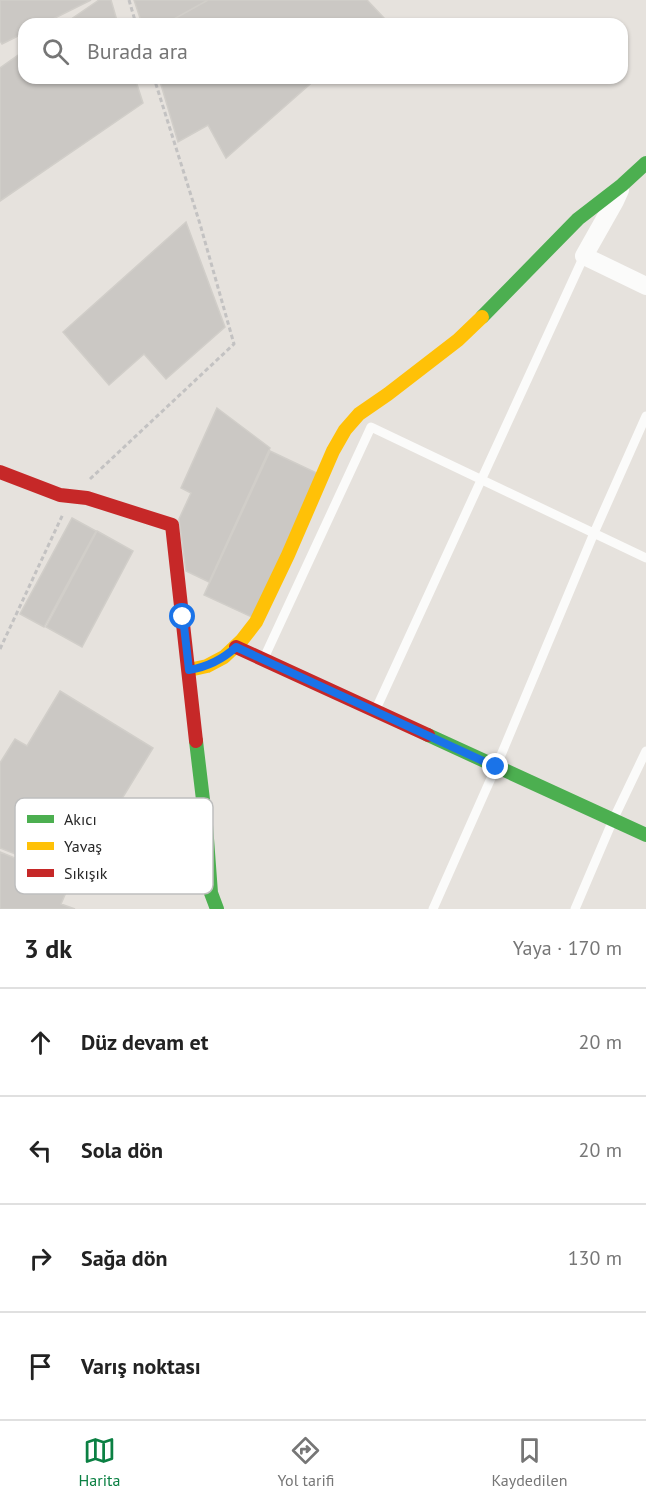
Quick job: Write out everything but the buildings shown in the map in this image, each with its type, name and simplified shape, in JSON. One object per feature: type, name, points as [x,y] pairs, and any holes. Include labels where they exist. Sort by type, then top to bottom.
[{"type":"street","points":[[189,670],[220,660],[236,647],[255,624],[338,440],[352,422],[458,340],[578,219],[646,163]]},
{"type":"street","points":[[622,185],[584,256],[646,286]]},
{"type":"street","points":[[0,472],[60,495],[87,498],[172,525],[203,798]]},
{"type":"street","points":[[236,647],[646,836]]},
{"type":"street","points":[[212,894],[217,909]]},
{"type":"lane","points":[[375,711],[584,256]]},
{"type":"lane","points":[[433,909],[646,416]]},
{"type":"lane","points":[[263,660],[371,426],[646,558]]},
{"type":"lane","points":[[575,909],[613,820],[646,752]]},
{"type":"path","points":[[129,0],[134,18]]},
{"type":"path","points":[[0,649],[71,496],[234,344],[200,224],[156,84]]},
{"type":"traffic: fast","points":[[482,317],[578,219],[646,163]]},
{"type":"traffic: fast","points":[[428,735],[646,835]]},
{"type":"traffic: fast","points":[[196,741],[203,798]]},
{"type":"traffic: fast","points":[[211,894],[217,909]]},
{"type":"traffic: slow","points":[[189,670],[207,666],[224,657],[242,640],[256,622],[333,451],[345,430],[359,414],[458,340],[482,317]]},
{"type":"traffic: jam","points":[[0,472],[60,495],[87,498],[172,525],[196,741]]},
{"type":"traffic: jam","points":[[236,647],[428,735]]},
{"type":"route","points":[[183,617],[189,670],[220,660],[236,647],[496,767]]}]
